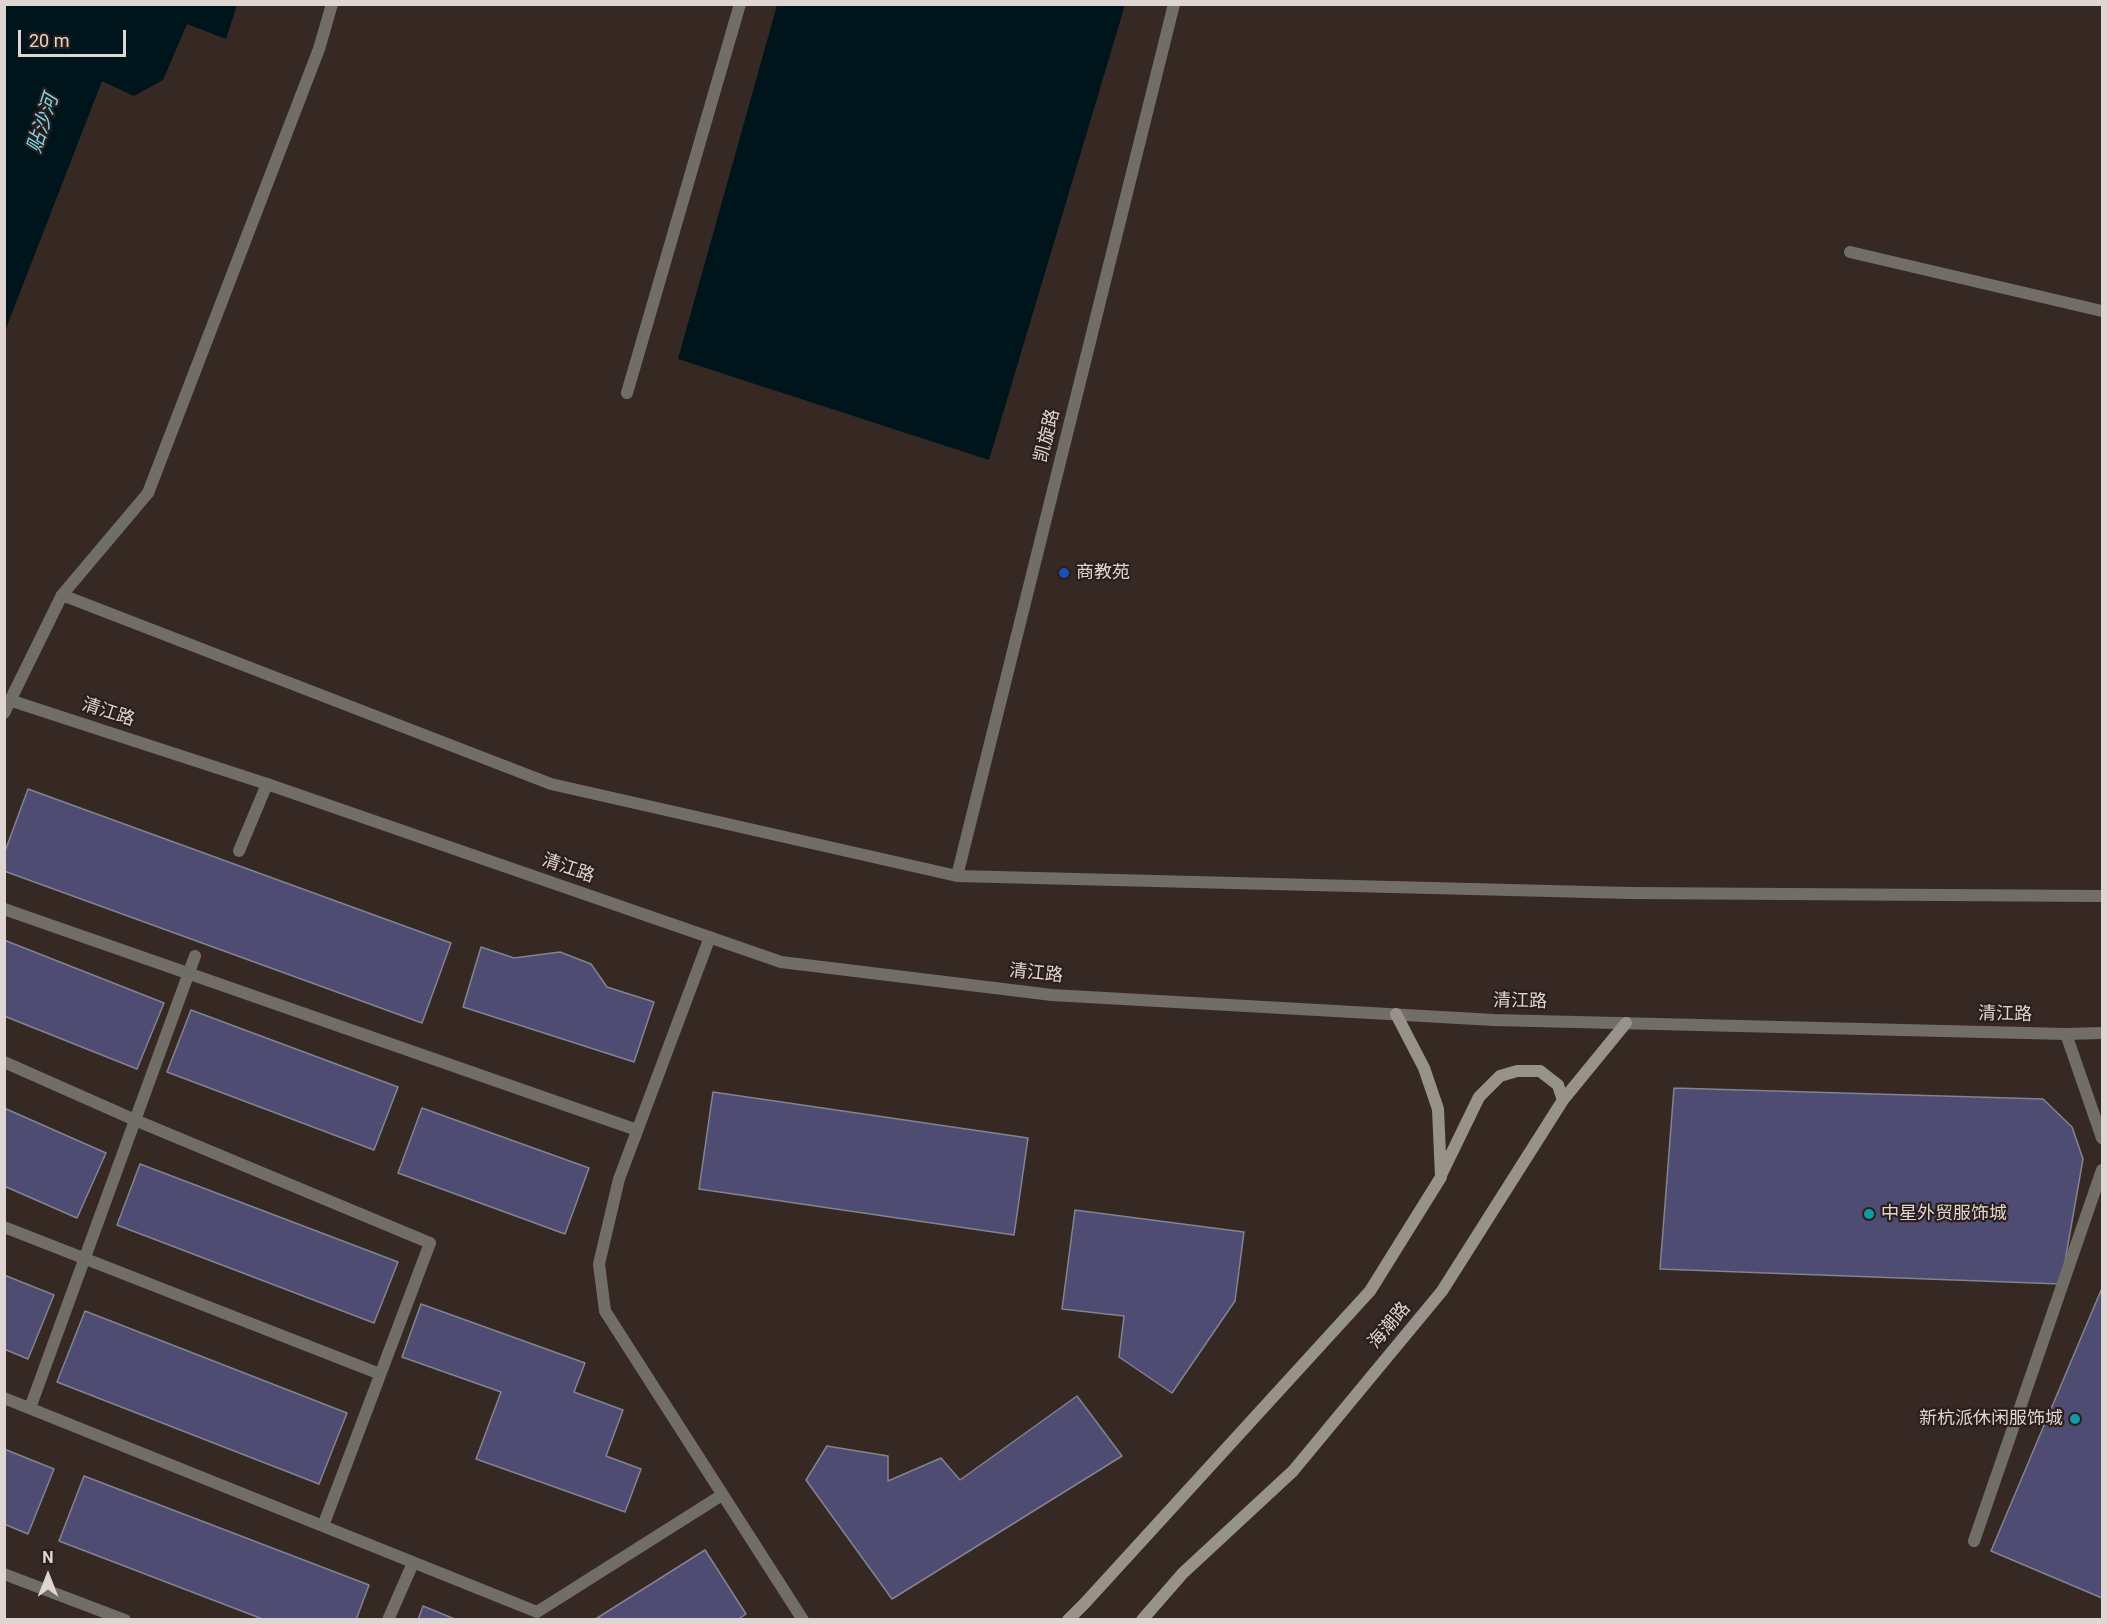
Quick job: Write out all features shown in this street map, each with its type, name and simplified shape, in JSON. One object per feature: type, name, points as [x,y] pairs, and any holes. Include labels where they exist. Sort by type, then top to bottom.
[{"type":"main road","points":[[1396,1014],[1424,1068],[1438,1109],[1441,1177]]},
{"type":"main road","name":"海潮路","points":[[1142,1620],[1183,1573],[1293,1471],[1442,1291],[1563,1100],[1626,1023]]},
{"type":"main road","name":"海潮路","points":[[1068,1620],[1370,1291],[1441,1177],[1479,1097],[1500,1076],[1517,1071],[1540,1071],[1558,1085],[1563,1100]]},
{"type":"street","points":[[4,713],[62,595],[148,493],[319,50],[332,4]]},
{"type":"street","points":[[627,393],[740,4]]},
{"type":"street","name":"凯旋路","points":[[957,876],[1174,4]]},
{"type":"street","points":[[1850,252],[2103,311]]},
{"type":"street","points":[[62,595],[551,784],[957,876],[1629,893],[2103,896]]},
{"type":"street","name":"清江路","points":[[9,700],[267,784],[781,962],[1052,995],[1494,1020],[2103,1033]]},
{"type":"street","points":[[239,850],[267,784]]},
{"type":"street","points":[[4,909],[636,1130]]},
{"type":"street","points":[[710,937],[619,1179],[599,1264],[605,1311],[803,1620]]},
{"type":"street","points":[[30,1408],[195,956]]},
{"type":"street","points":[[2066,1034],[2103,1138]]},
{"type":"street","points":[[4,1062],[135,1120],[430,1243],[323,1526]]},
{"type":"street","points":[[1974,1541],[2103,1170]]},
{"type":"street","points":[[4,1227],[380,1374]]},
{"type":"street","points":[[4,1398],[537,1612],[722,1494]]},
{"type":"street","points":[[388,1620],[413,1563]]},
{"type":"street","points":[[4,1574],[125,1620]]},
{"type":"water","name":"贴沙河","points":[[5,4],[237,5],[226,39],[187,24],[163,80],[134,96],[102,81],[5,331]]},
{"type":"water","points":[[777,5],[1125,5],[989,460],[678,359]]},
{"type":"building","points":[[28,789],[451,943],[422,1023],[4,871],[4,854]]},
{"type":"building","points":[[4,940],[164,1003],[137,1069],[4,1016]]},
{"type":"building","points":[[481,947],[514,958],[560,952],[591,964],[607,987],[654,1002],[634,1062],[463,1007]]},
{"type":"building","points":[[191,1010],[398,1087],[374,1150],[167,1072]]},
{"type":"building","name":"中星外贸服饰城","points":[[1674,1088],[2043,1099],[2072,1127],[2083,1159],[2061,1284],[1660,1269]]},
{"type":"building","points":[[713,1092],[1028,1138],[1014,1235],[699,1189]]},
{"type":"building","points":[[4,1108],[106,1153],[77,1218],[4,1186]]},
{"type":"building","points":[[422,1108],[589,1168],[565,1234],[398,1173]]},
{"type":"building","points":[[140,1164],[398,1262],[374,1323],[117,1225]]},
{"type":"building","points":[[1075,1210],[1244,1232],[1235,1301],[1172,1393],[1119,1357],[1124,1316],[1062,1309]]},
{"type":"building","points":[[4,1275],[54,1295],[28,1359],[4,1349]]},
{"type":"building","name":"新杭派休闲服饰城","points":[[2102,1288],[2102,1598],[1991,1551]]},
{"type":"building","points":[[421,1304],[585,1363],[574,1392],[623,1410],[606,1456],[641,1469],[625,1512],[476,1459],[501,1392],[402,1357]]},
{"type":"building","points":[[85,1311],[347,1413],[319,1484],[57,1382]]},
{"type":"building","points":[[1077,1396],[1122,1456],[892,1599],[806,1480],[827,1446],[888,1456],[888,1481],[941,1458],[960,1480]]},
{"type":"building","points":[[4,1449],[54,1469],[28,1534],[4,1524]]},
{"type":"building","points":[[84,1476],[369,1585],[356,1620],[265,1620],[59,1541]]},
{"type":"building","points":[[705,1550],[746,1614],[737,1620],[594,1620]]},
{"type":"building","points":[[423,1606],[457,1620],[418,1620]]},
{"type":"place","name":"商教苑","points":[[1064,573]]},
{"type":"place","name":"中星外贸服饰城","points":[[1869,1214]]},
{"type":"place","name":"新杭派休闲服饰城","points":[[2075,1419]]}]
